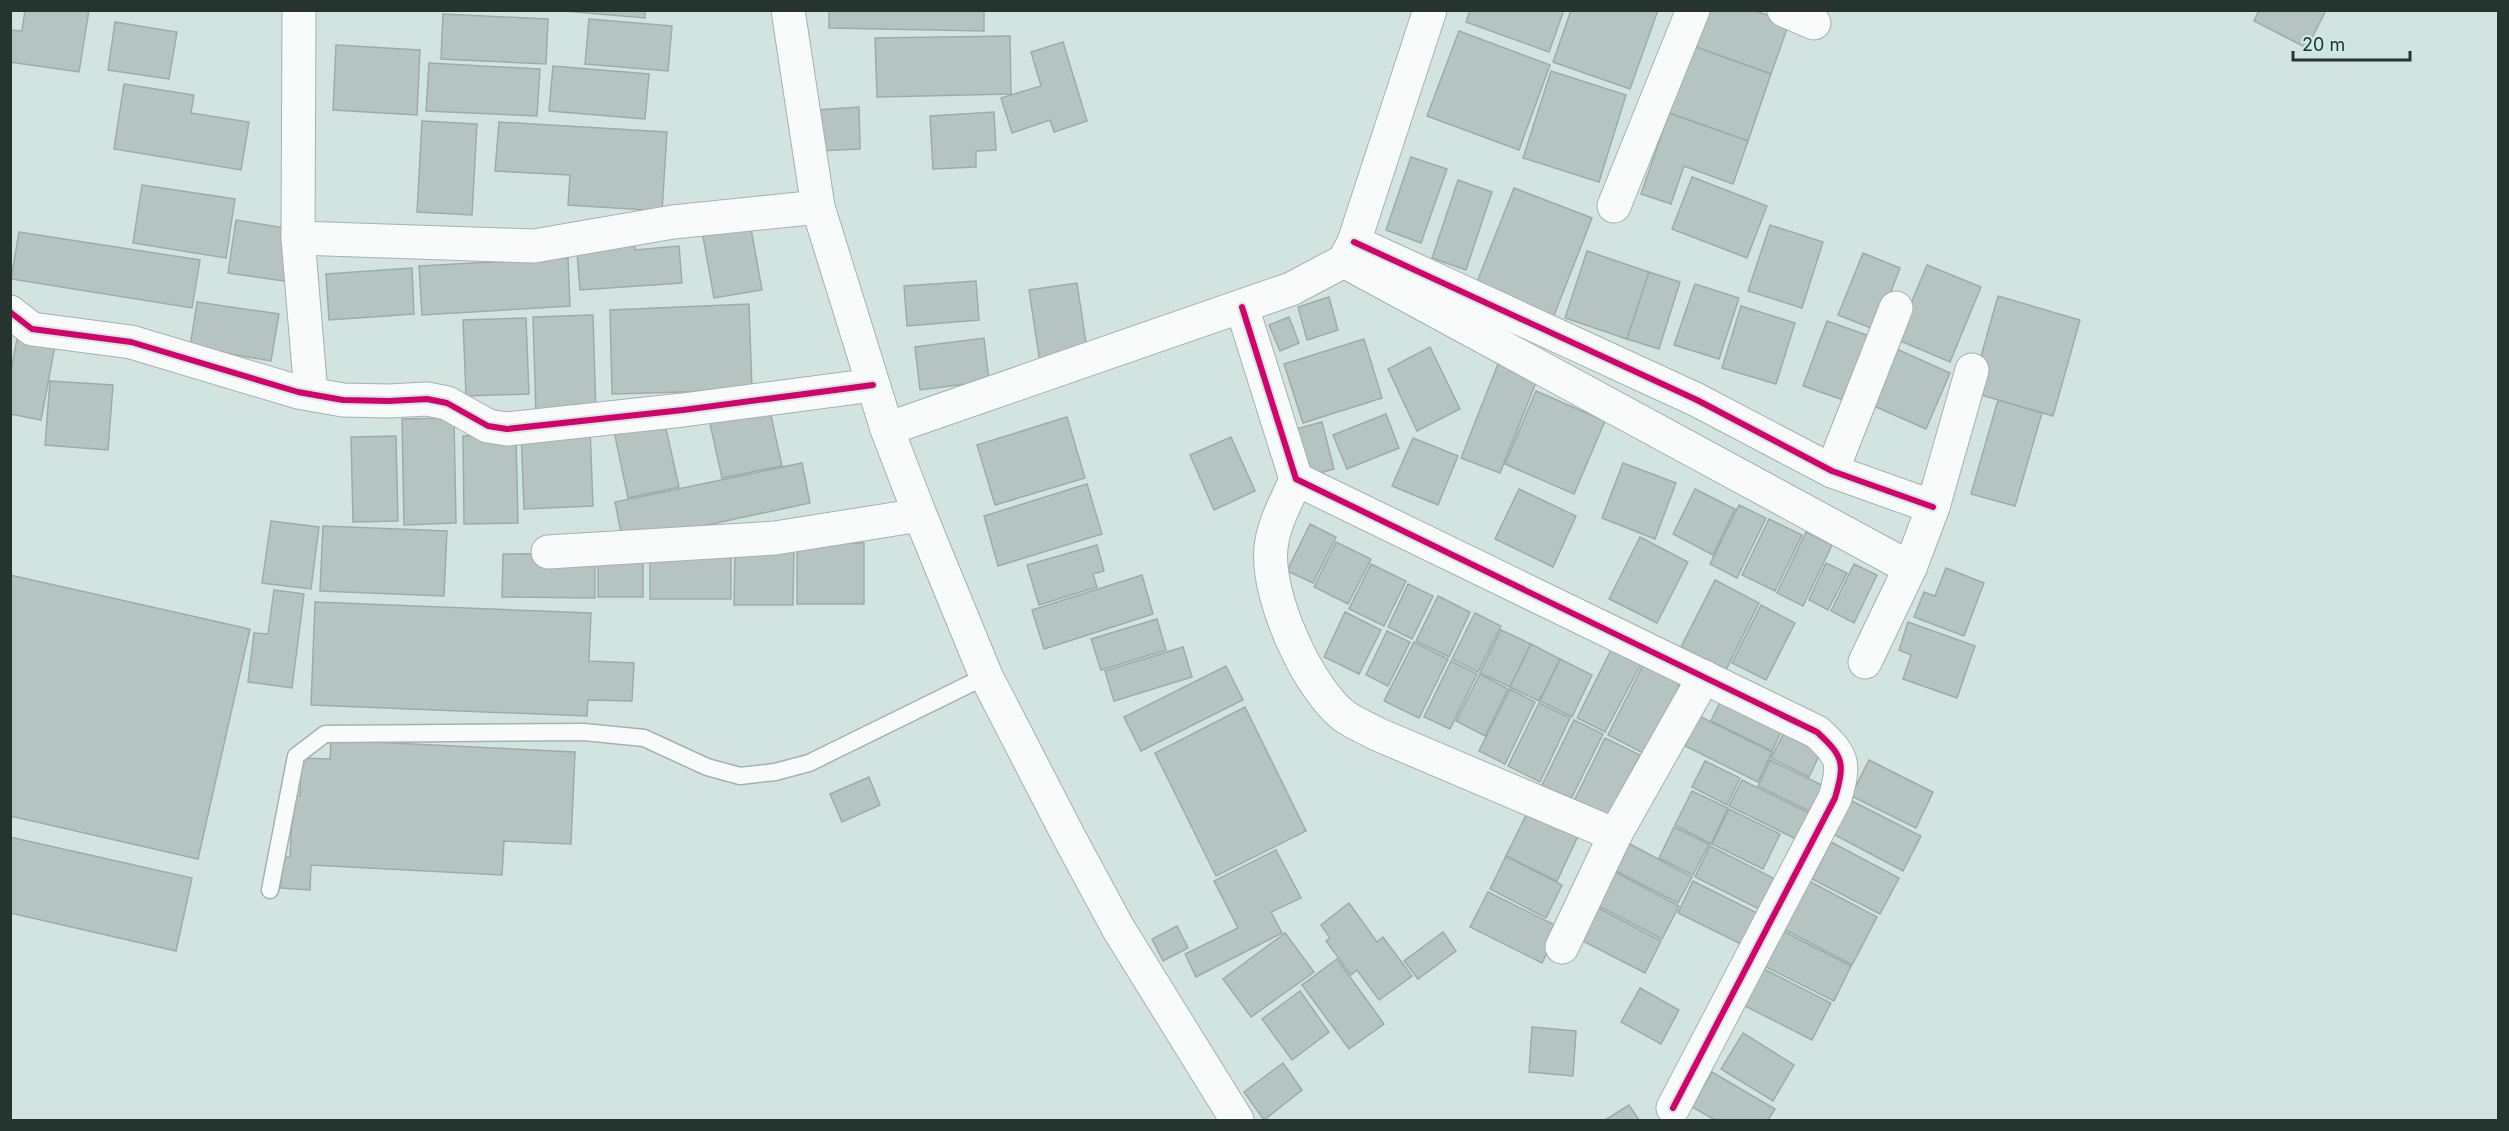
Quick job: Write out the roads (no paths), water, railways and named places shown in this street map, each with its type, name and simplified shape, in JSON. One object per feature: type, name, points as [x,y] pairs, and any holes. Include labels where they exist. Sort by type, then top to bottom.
[{"type":"street","points":[[299,10],[298,238],[311,394]]},
{"type":"street","points":[[788,10],[818,207],[887,429],[920,515],[986,676],[1118,928],[1237,1120]]},
{"type":"street","points":[[887,429],[1292,289],[1349,252],[1430,10]]},
{"type":"street","points":[[1614,206],[1693,10]]},
{"type":"street","points":[[1784,10],[1814,22]]},
{"type":"street","points":[[298,238],[534,246],[673,222],[818,207]]},
{"type":"street","points":[[1349,252],[1697,400],[1832,471],[1933,507]]},
{"type":"street","points":[[1349,252],[1910,568]]},
{"type":"street","points":[[1242,307],[1296,479],[1277,522],[1271,548],[1273,582],[1280,612],[1316,686],[1345,716],[1377,734],[1615,835]]},
{"type":"street","points":[[1832,471],[1896,308]]},
{"type":"street","points":[[10,312],[32,329],[131,342],[311,394],[343,400],[427,399],[447,403],[488,426],[507,429],[682,410],[873,384]]},
{"type":"street","points":[[1865,662],[1910,568],[1933,507],[1972,370]]},
{"type":"street","points":[[1296,479],[1817,732],[1837,750],[1843,772],[1835,798],[1673,1108]]},
{"type":"street","points":[[548,552],[775,538],[920,515]]},
{"type":"street","points":[[1562,947],[1615,835],[1704,677]]},
{"type":"lane","points":[[270,890],[296,756],[325,734],[584,732],[644,738],[707,767],[740,776],[775,772],[808,762],[986,676]]}]
